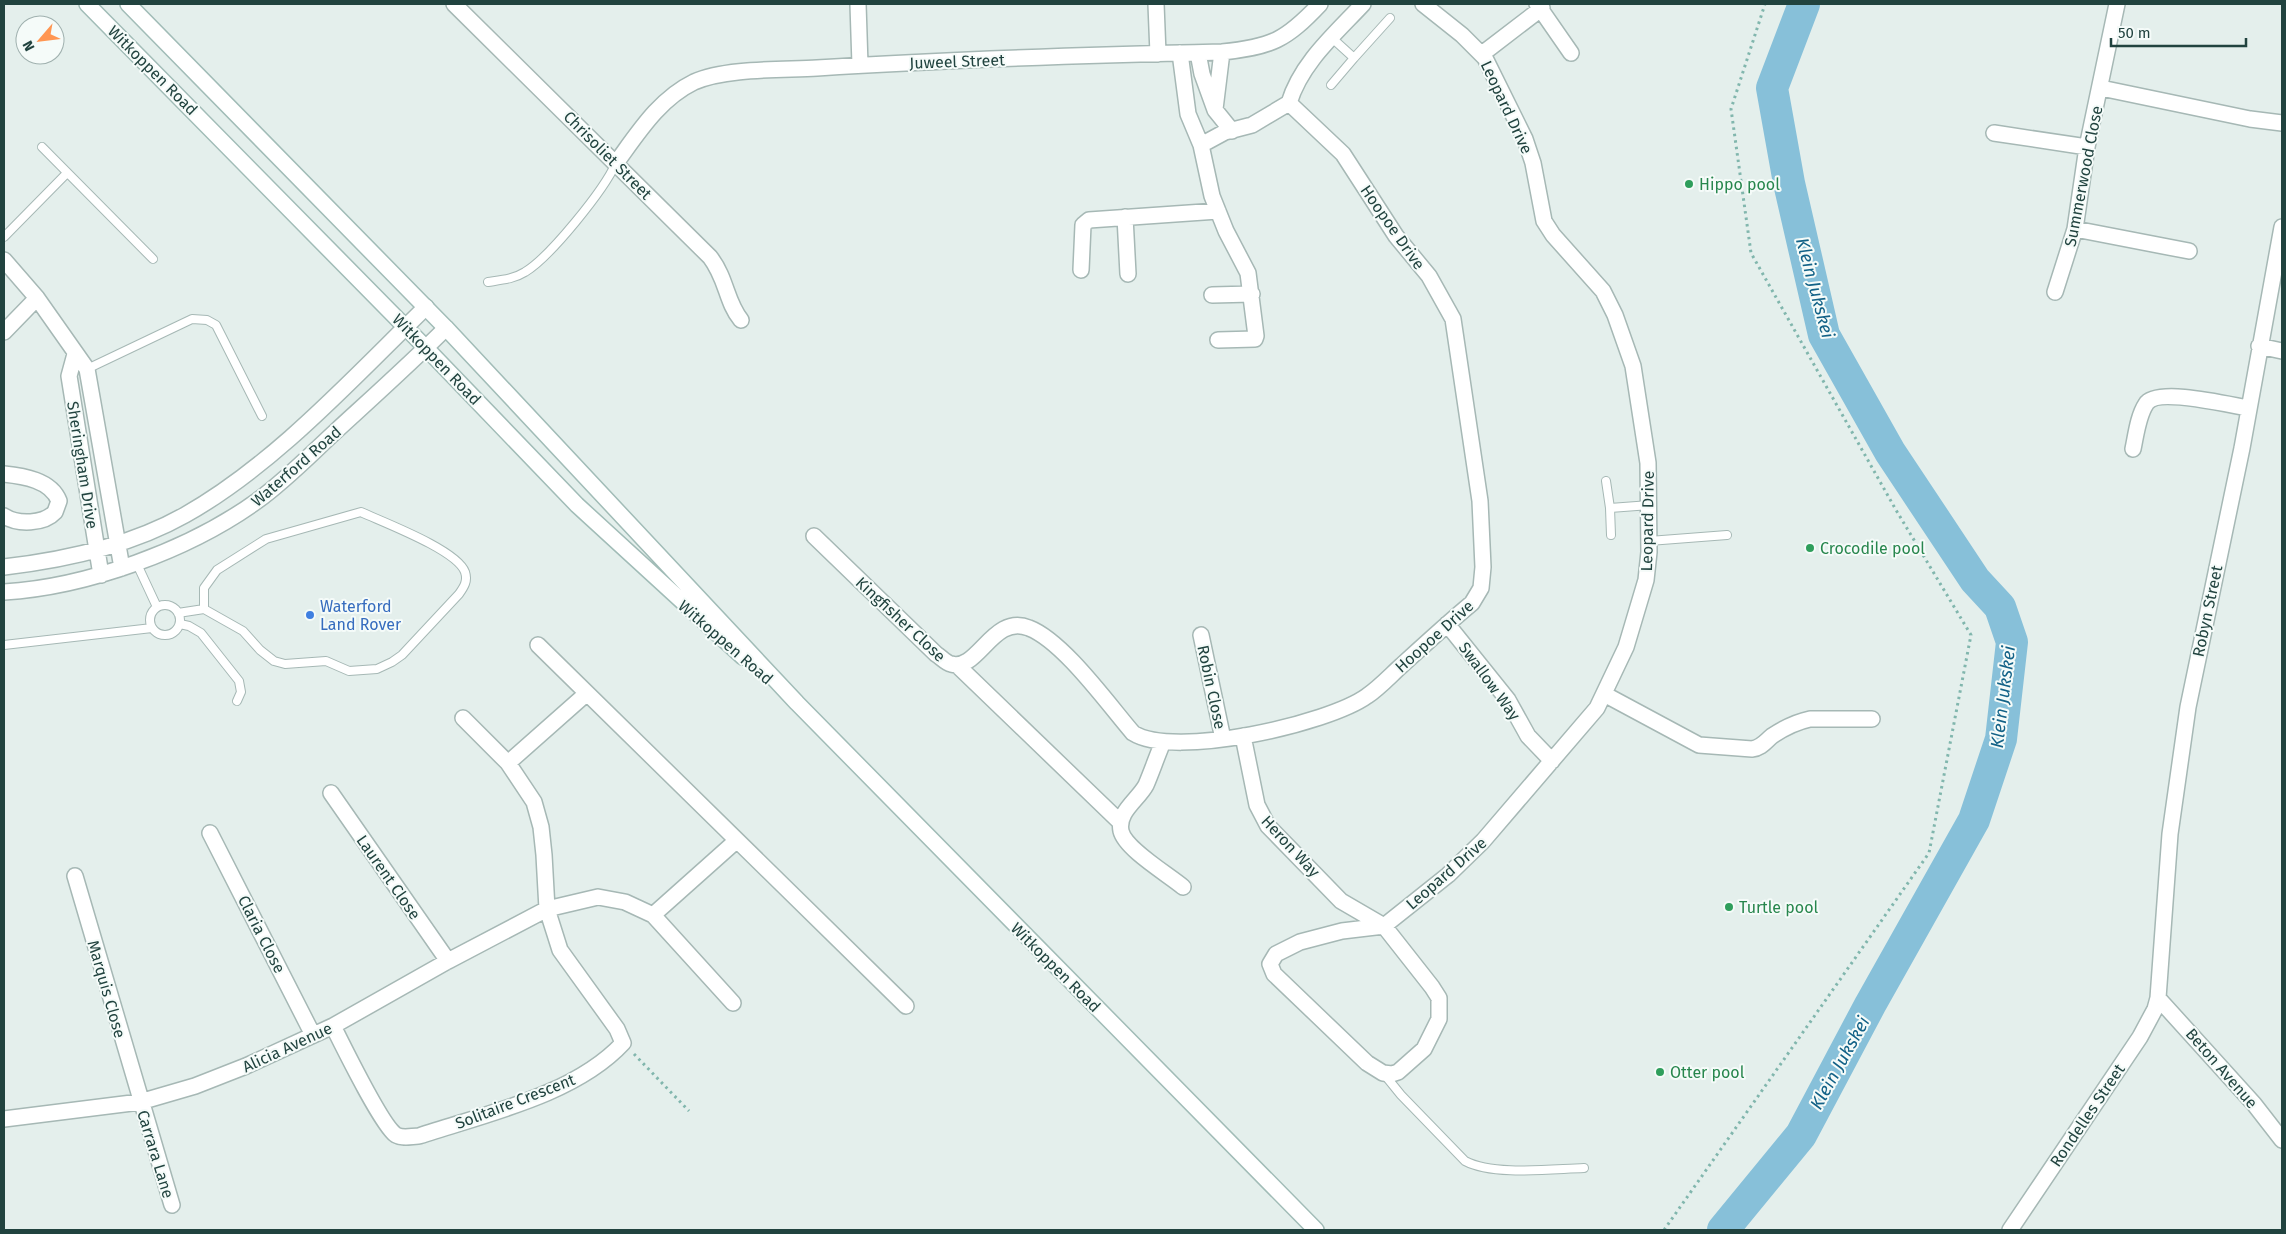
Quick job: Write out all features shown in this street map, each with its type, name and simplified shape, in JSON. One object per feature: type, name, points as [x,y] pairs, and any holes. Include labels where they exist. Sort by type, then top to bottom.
[{"type":"street","name":"Witkoppen Road","points":[[87,4],[406,327],[602,530],[685,606],[797,703]]},
{"type":"street","name":"Witkoppen Road","points":[[128,4],[446,328],[797,703],[1316,1230]]},
{"type":"street","name":"Chrisoliet Street","points":[[454,4],[710,257],[721,273],[732,307],[741,320]]},
{"type":"street","points":[[858,4],[860,65]]},
{"type":"street","points":[[1156,4],[1158,54]]},
{"type":"street","name":"Juweel Street","points":[[616,163],[649,118],[667,100],[692,83],[717,74],[860,65],[1198,53],[1254,49],[1282,38],[1298,28],[1320,4]]},
{"type":"street","points":[[1200,145],[1216,136],[1252,125],[1289,103],[1296,83],[1306,67],[1363,4]]},
{"type":"street","name":"Leopard Drive","points":[[1384,926],[1448,875],[1483,842],[1596,708],[1635,623],[1646,580],[1649,541],[1648,463],[1633,366],[1618,322],[1603,291],[1553,235],[1544,221],[1533,163],[1525,139],[1482,54],[1423,4]]},
{"type":"street","name":"Summerwood Close","points":[[2055,292],[2075,229],[2088,147],[2117,4]]},
{"type":"street","points":[[1482,54],[1539,6],[1571,53]]},
{"type":"street","points":[[1215,110],[1222,52]]},
{"type":"street","points":[[1180,53],[1188,114],[1200,145],[1212,196],[1226,232],[1246,264],[1252,294],[1256,336],[1254,339],[1218,340]]},
{"type":"street","points":[[1198,53],[1202,74],[1215,110],[1232,131]]},
{"type":"street","points":[[2101,88],[2250,119],[2282,123]]},
{"type":"street","name":"Hoopoe Drive","points":[[1019,626],[1040,633],[1065,655],[1133,733],[1148,741],[1163,742],[1223,739],[1284,727],[1337,711],[1356,703],[1368,696],[1472,603],[1479,593],[1484,567],[1480,501],[1453,319],[1429,276],[1396,236],[1343,154],[1289,103]]},
{"type":"street","points":[[1994,133],[2088,147]]},
{"type":"street","points":[[1081,270],[1083,225],[1085,222],[1125,217],[1218,211]]},
{"type":"street","points":[[1125,217],[1128,274]]},
{"type":"street","name":"Robyn Street","points":[[2158,998],[2170,834],[2187,717],[2282,227]]},
{"type":"street","points":[[2075,229],[2189,251]]},
{"type":"street","name":"Sheringham Drive","points":[[4,260],[37,298],[87,369],[118,543],[129,565]]},
{"type":"street","points":[[1212,295],[1252,294]]},
{"type":"street","points":[[4,332],[37,298]]},
{"type":"street","name":"Waterford Road","points":[[4,567],[49,562],[97,549],[118,543],[184,516],[245,476],[426,308]]},
{"type":"street","name":"Waterford Road","points":[[4,592],[54,586],[101,575],[203,534],[256,502],[277,486],[446,328]]},
{"type":"street","points":[[2259,346],[2282,351]]},
{"type":"street","name":"Sheringham Drive","points":[[75,354],[70,376],[101,575]]},
{"type":"street","points":[[2133,449],[2145,404],[2152,398],[2166,396],[2248,408]]},
{"type":"street","points":[[4,474],[25,477],[42,484],[54,492],[59,501],[56,512],[44,519],[23,522],[4,516]]},
{"type":"street","name":"Kingfisher Close","points":[[814,536],[936,654],[950,664],[957,665],[971,659],[1002,630],[1019,626]]},
{"type":"street","name":"Swallow Way","points":[[1447,624],[1508,700],[1528,736],[1552,761]]},
{"type":"street","name":"Robin Close","points":[[1201,635],[1223,739]]},
{"type":"street","points":[[538,645],[906,1006]]},
{"type":"street","points":[[957,665],[1121,823]]},
{"type":"street","points":[[508,763],[586,694]]},
{"type":"street","points":[[1604,694],[1705,747],[1752,750],[1800,721],[1810,719],[1872,719]]},
{"type":"street","points":[[463,718],[508,763],[524,784],[538,814],[544,855],[547,909],[560,950],[618,1029],[623,1043]]},
{"type":"street","name":"Heron Way","points":[[1243,736],[1256,804],[1268,826],[1320,877],[1340,901],[1384,926]]},
{"type":"street","points":[[1163,742],[1145,787],[1124,813],[1121,831],[1130,845],[1184,887]]},
{"type":"street","name":"Laurent Close","points":[[331,793],[448,961]]},
{"type":"street","name":"Claria Close","points":[[210,833],[313,1036]]},
{"type":"street","points":[[733,1003],[653,915],[736,841]]},
{"type":"street","name":"Marquis Close","points":[[75,876],[140,1102]]},
{"type":"street","name":"Alicia Avenue","points":[[4,1119],[140,1102],[223,1075],[333,1026],[448,961],[547,909],[598,897],[625,902],[653,915]]},
{"type":"street","points":[[1384,926],[1432,987],[1439,998],[1440,1008],[1436,1029],[1424,1049],[1398,1072],[1383,1073],[1367,1063],[1274,974],[1270,964],[1276,954],[1300,942],[1342,931],[1384,926]]},
{"type":"street","name":"Beton Avenue","points":[[2158,998],[2254,1104],[2282,1140]]},
{"type":"street","name":"Rondelles Street","points":[[2010,1230],[2140,1037],[2155,1009],[2158,998]]},
{"type":"street","name":"Solitaire Crescent","points":[[333,1026],[380,1113],[391,1130],[403,1137],[420,1136],[524,1101],[561,1086],[600,1064],[623,1043]]},
{"type":"street","name":"Carrara Lane","points":[[140,1102],[172,1205]]},
{"type":"lane","points":[[1331,85],[1390,18]]},
{"type":"lane","points":[[1332,38],[1354,58]]},
{"type":"lane","points":[[42,147],[153,259]]},
{"type":"lane","points":[[488,282],[513,278],[535,265],[574,223],[609,180],[616,163]]},
{"type":"lane","points":[[4,237],[67,173]]},
{"type":"lane","points":[[87,369],[192,319],[208,320],[216,325],[262,416]]},
{"type":"lane","points":[[1606,481],[1611,535]]},
{"type":"lane","points":[[1610,508],[1650,505]]},
{"type":"lane","points":[[157,607],[169,606],[178,612],[204,609],[243,631],[260,650],[274,661],[285,664],[326,661],[349,671],[377,669],[402,655],[459,594],[466,584],[465,573],[460,563],[445,551],[361,512],[266,538],[217,570],[204,588],[204,609]]},
{"type":"lane","points":[[1649,541],[1727,535]]},
{"type":"lane","points":[[129,565],[157,607]]},
{"type":"lane","points":[[152,628],[150,617],[157,607]]},
{"type":"lane","points":[[4,644],[152,628],[162,635],[167,635],[177,630],[180,624],[178,612]]},
{"type":"lane","points":[[180,624],[189,626],[201,633],[239,681],[241,692],[236,702]]},
{"type":"lane","points":[[1383,1073],[1401,1095],[1465,1161],[1474,1166],[1499,1170],[1584,1168]]},
{"type":"path","points":[[1664,1230],[1930,853],[1972,635],[1896,510],[1751,253],[1732,109],[1765,4]]},
{"type":"path","points":[[623,1043],[689,1111]]},
{"type":"waterway","name":"Klein Jukskei","points":[[1723,1230],[1801,1135],[1870,1005],[1974,820],[2001,739],[2012,642],[2000,607],[1975,580],[1890,452],[1824,335],[1789,183],[1772,88],[1804,4]]},
{"type":"place","name":"Hippo pool","points":[[1689,184]]},
{"type":"place","name":"Crocodile pool","points":[[1810,548]]},
{"type":"place","name":"Waterford Land Rover","points":[[310,615]]},
{"type":"place","name":"Turtle pool","points":[[1729,907]]},
{"type":"place","name":"Otter pool","points":[[1660,1072]]}]
